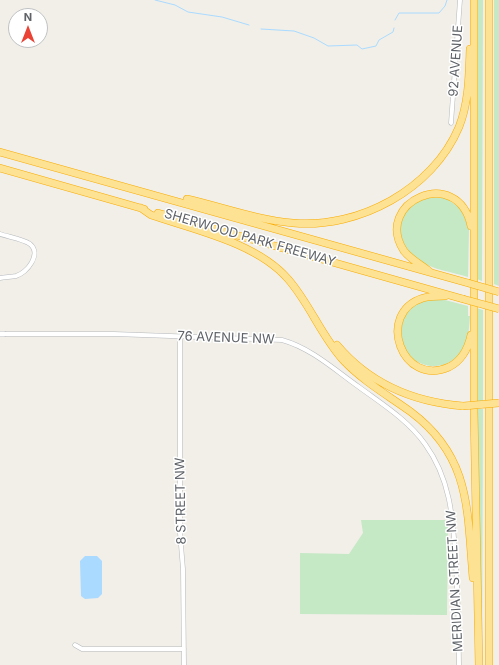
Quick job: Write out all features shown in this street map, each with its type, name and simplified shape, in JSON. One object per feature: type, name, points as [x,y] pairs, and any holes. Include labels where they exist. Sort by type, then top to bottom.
[{"type":"highway","points":[[474,0],[473,239],[478,665]]},
{"type":"highway","points":[[489,0],[489,665]]},
{"type":"highway","points":[[166,198],[187,199],[273,220],[294,223],[313,223],[339,220],[361,214],[386,203],[425,175],[442,156],[455,135],[467,97],[472,25],[474,18]]},
{"type":"highway","name":"SHERWOOD PARK FREEWAY","points":[[0,152],[499,292]]},
{"type":"highway","name":"SHERWOOD PARK FREEWAY","points":[[0,168],[499,309]]},
{"type":"highway","points":[[432,274],[410,257],[400,243],[398,233],[399,220],[409,204],[419,197],[432,193],[454,199],[467,215],[473,239]]},
{"type":"highway","points":[[141,208],[151,215],[232,243],[259,256],[282,272],[342,352],[368,374],[390,387],[410,396],[432,402],[463,406],[499,403]]},
{"type":"highway","points":[[453,296],[425,297],[407,308],[401,318],[397,331],[399,344],[406,357],[415,365],[425,369],[440,370],[451,366],[464,354],[474,326]]},
{"type":"highway","points":[[302,300],[324,335],[347,364],[373,387],[422,420],[439,437],[451,455],[459,474],[466,499],[478,622]]},
{"type":"street","name":"92 AVENUE","points":[[451,123],[460,0]]},
{"type":"street","points":[[0,234],[29,244],[34,248],[35,256],[27,269],[17,276],[0,278]]},
{"type":"street","name":"76 AVENUE NW","points":[[1,334],[270,338],[295,344],[307,350],[386,407],[417,434]]},
{"type":"street","name":"8 STREET NW","points":[[180,337],[180,533],[183,569],[184,665]]},
{"type":"street","name":"MERIDIAN STREET NW","points":[[417,434],[440,468],[451,502],[458,606],[459,665]]},
{"type":"street","points":[[75,645],[82,649],[184,649]]},
{"type":"green space","points":[[477,0],[483,0],[482,281],[477,279]]},
{"type":"green space","points":[[494,0],[499,0],[499,286],[494,284]]},
{"type":"green space","points":[[426,197],[446,198],[461,209],[469,229],[468,277],[437,269],[425,264],[414,256],[404,244],[400,230],[400,222],[403,215],[407,208]]},
{"type":"green space","points":[[441,299],[468,306],[468,316],[470,316],[469,331],[465,346],[455,359],[441,365],[425,365],[418,362],[406,352],[403,345],[401,331],[402,324],[409,311],[417,304]]},
{"type":"green space","points":[[476,308],[483,310],[483,402],[476,402]]},
{"type":"green space","points":[[476,409],[483,409],[482,658]]},
{"type":"green space","points":[[361,520],[448,520],[447,615],[300,614],[300,553],[349,554],[363,533]]},
{"type":"water","points":[[85,556],[97,556],[102,561],[102,594],[98,598],[85,599],[81,596],[80,561]]},
{"type":"waterway","points":[[155,0],[175,5],[188,12],[222,17],[249,25]]},
{"type":"waterway","points":[[395,20],[399,13],[439,13],[445,6],[447,0]]},
{"type":"waterway","points":[[261,29],[294,31],[314,38],[328,46],[357,45],[362,49],[376,46],[379,40],[393,32],[394,28]]}]
